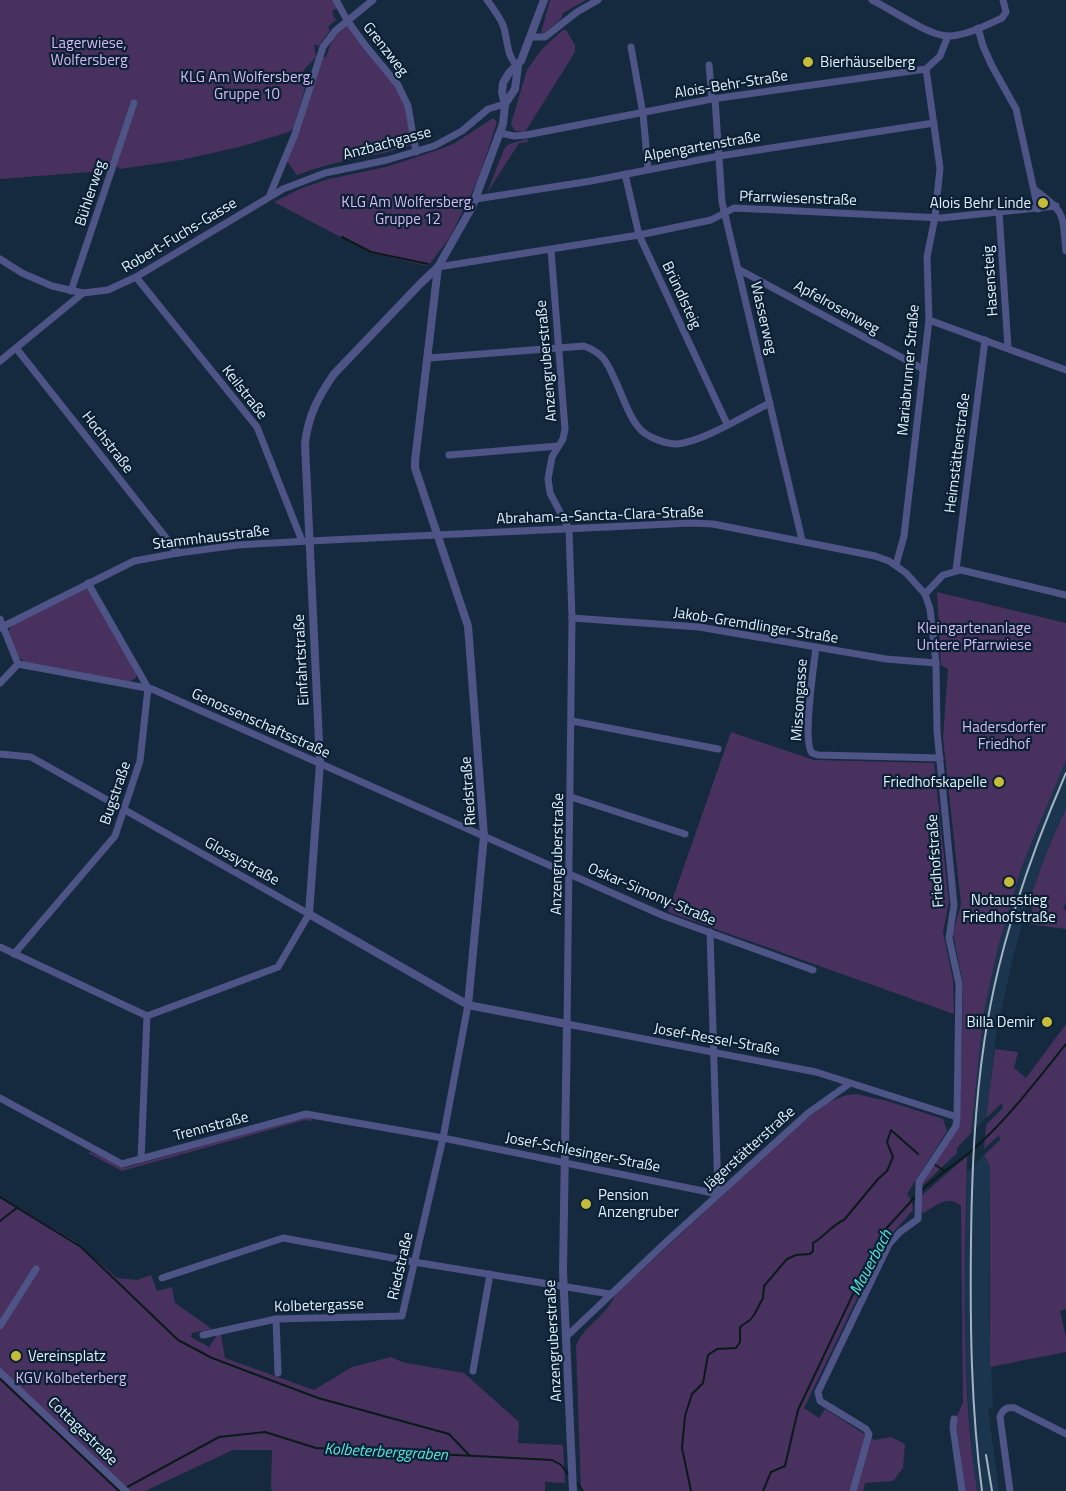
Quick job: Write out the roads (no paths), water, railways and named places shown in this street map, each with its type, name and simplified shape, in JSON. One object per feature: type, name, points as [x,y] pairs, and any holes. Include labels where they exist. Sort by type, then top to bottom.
[{"type":"street","name":"Grenzweg","points":[[336,0],[365,45],[398,85],[408,106],[416,152]]},
{"type":"street","points":[[268,197],[295,134],[322,47],[347,20],[373,0]]},
{"type":"street","points":[[487,0],[503,25],[511,59],[518,66]]},
{"type":"street","points":[[505,104],[517,84],[518,66],[544,0]]},
{"type":"street","points":[[531,37],[546,37],[570,16],[598,0]]},
{"type":"street","points":[[872,0],[925,28],[948,36],[978,28],[1004,16],[1003,0]]},
{"type":"street","points":[[978,28],[987,56],[1016,109],[1038,209]]},
{"type":"street","points":[[926,69],[939,56],[948,36]]},
{"type":"street","points":[[631,47],[643,114],[648,169]]},
{"type":"street","name":"Wasserweg","points":[[709,64],[724,212],[802,540]]},
{"type":"street","points":[[505,104],[502,92],[503,83],[508,73],[518,66]]},
{"type":"street","name":"Alois-Behr-Straße","points":[[500,133],[514,136],[526,135],[713,99],[926,69]]},
{"type":"street","name":"Mariabrunner Straße","points":[[896,565],[903,546],[929,320],[927,257],[935,217],[940,168],[926,69]]},
{"type":"street","name":"Bühlerweg","points":[[71,291],[134,103]]},
{"type":"street","name":"Anzbachgasse","points":[[268,197],[316,176],[416,152],[452,137],[466,129],[486,110],[505,104]]},
{"type":"street","name":"Einfahrtstraße","points":[[147,1016],[278,967],[309,914],[320,763],[306,541],[305,444],[309,418],[314,405],[334,374],[438,267],[476,199],[504,120],[505,104]]},
{"type":"street","name":"Alpengartenstraße","points":[[476,199],[719,156],[934,123]]},
{"type":"street","name":"Bründlsteig","points":[[625,174],[639,235],[728,424]]},
{"type":"street","points":[[1034,189],[1056,206],[1062,217],[1066,251]]},
{"type":"street","name":"Robert-Fuchs-Gasse","points":[[0,259],[42,282],[71,291],[108,290],[136,277],[268,197]]},
{"type":"street","name":"Pfarrwiesenstraße","points":[[438,267],[639,235],[711,220],[734,208],[935,217],[1056,206]]},
{"type":"street","name":"Hasensteig","points":[[999,211],[1008,348]]},
{"type":"street","name":"Anzengruberstraße","points":[[551,250],[565,429],[563,439],[550,464],[549,486],[569,529],[572,618],[564,1286],[572,1489]]},
{"type":"street","name":"Riedstraße","points":[[402,1316],[443,1138],[468,1005],[484,836],[468,626],[415,461],[438,267]]},
{"type":"street","name":"Apfelrosenweg","points":[[738,269],[923,369]]},
{"type":"street","name":"Keilstraße","points":[[136,277],[257,427],[306,541]]},
{"type":"street","points":[[0,361],[83,292]]},
{"type":"street","points":[[929,320],[1066,370]]},
{"type":"street","name":"Heimstättenstraße","points":[[956,570],[985,340]]},
{"type":"street","points":[[429,358],[584,346],[597,351],[606,361],[631,415],[642,431],[658,440],[674,444],[691,441],[770,404]]},
{"type":"street","name":"Hochstraße","points":[[16,348],[178,553]]},
{"type":"street","points":[[449,455],[558,446]]},
{"type":"street","name":"Abraham-a-Sancta-Clara-Straße","points":[[438,535],[691,523],[713,524],[876,556],[896,565],[927,592]]},
{"type":"street","name":"Stammhausstraße","points":[[1,624],[134,561],[238,545],[438,535]]},
{"type":"street","points":[[927,592],[943,575],[956,570],[1066,595]]},
{"type":"street","points":[[88,583],[148,688]]},
{"type":"street","name":"Friedhofstraße","points":[[853,1491],[869,1434],[866,1429],[820,1401],[818,1395],[890,1244],[900,1232],[918,1219],[919,1182],[956,1126],[957,1117],[959,984],[949,938],[954,905],[939,758],[936,663],[927,592]]},
{"type":"street","name":"Jakob-Gremdlinger-Straße","points":[[572,618],[699,627],[886,659],[936,663]]},
{"type":"street","points":[[0,683],[18,664],[1,624]]},
{"type":"street","name":"Missongasse","points":[[816,647],[809,706],[808,745],[812,753],[939,758]]},
{"type":"street","name":"Genossenschaftsstraße","points":[[18,664],[148,688],[484,836]]},
{"type":"street","name":"Bugstraße","points":[[14,954],[114,837],[141,758],[148,688]]},
{"type":"street","points":[[572,721],[718,749]]},
{"type":"street","name":"Glossystraße","points":[[0,754],[29,757],[468,1005]]},
{"type":"street","points":[[571,797],[685,834]]},
{"type":"street","name":"Oskar-Simony-Straße","points":[[484,836],[664,916],[813,970]]},
{"type":"street","points":[[710,933],[718,1194]]},
{"type":"street","points":[[0,948],[147,1016],[141,1159]]},
{"type":"street","name":"Josef-Ressel-Straße","points":[[468,1005],[816,1072],[957,1117]]},
{"type":"street","name":"Jägerstätterstraße","points":[[567,1336],[808,1113],[849,1084]]},
{"type":"street","name":"Trennstraße","points":[[0,1098],[122,1164],[306,1114],[443,1138]]},
{"type":"street","name":"Josef-Schlesinger-Straße","points":[[443,1138],[718,1194]]},
{"type":"street","points":[[162,1278],[283,1238],[610,1294]]},
{"type":"street","points":[[0,1326],[36,1269]]},
{"type":"street","points":[[473,1371],[490,1274]]},
{"type":"street","name":"Kolbetergasse","points":[[203,1335],[276,1319],[402,1316]]},
{"type":"street","points":[[276,1319],[278,1373]]},
{"type":"street","name":"Cottagestraße","points":[[0,1372],[123,1488]]},
{"type":"street","points":[[1010,1491],[1000,1417],[1006,1408],[1015,1407],[1066,1434]]},
{"type":"street","points":[[954,1419],[953,1427],[962,1491]]},
{"type":"waterway","points":[[342,237],[371,252],[428,264]]},
{"type":"waterway","name":"Mauerbach","points":[[921,1191],[995,1129],[1066,1044]]},
{"type":"waterway","points":[[691,1491],[682,1448],[685,1416],[692,1394],[703,1383],[708,1355],[717,1349],[736,1348],[740,1342],[740,1327],[754,1315],[763,1298],[764,1286],[787,1259],[796,1255],[810,1254],[813,1251],[813,1243],[844,1220],[887,1171],[893,1157],[887,1142],[891,1130],[918,1154]]},
{"type":"waterway","points":[[934,1164],[943,1170]]},
{"type":"waterway","points":[[0,1197],[81,1247],[178,1340],[212,1358],[318,1398],[449,1434],[469,1455]]},
{"type":"waterway","name":"Mauerbach","points":[[763,1491],[771,1472],[785,1466],[798,1410],[882,1233],[915,1197]]},
{"type":"waterway","points":[[0,1221],[18,1207]]},
{"type":"waterway","points":[[0,1379],[119,1491]]},
{"type":"waterway","name":"Kolbeterberggraben","points":[[120,1491],[219,1437],[265,1432],[316,1448],[552,1460],[561,1465],[569,1475]]},
{"type":"waterway","name":"Kolbeterberggraben","points":[[577,1483],[583,1491]]},
{"type":"railway","points":[[982,1491],[973,1398],[971,1304],[972,1178],[979,1082],[994,988],[1008,933],[1034,852],[1066,773]]},
{"type":"railway","points":[[986,1455],[992,1491]]},
{"type":"place","name":"Bierhäuselberg","points":[[808,62]]},
{"type":"place","name":"Alois Behr Linde","points":[[1043,203]]},
{"type":"place","name":"Friedhofskapelle","points":[[999,782]]},
{"type":"place","name":"Notausstieg Friedhofstraße","points":[[1009,882]]},
{"type":"place","name":"Billa Demir","points":[[1047,1022]]},
{"type":"place","name":"Pension Anzengruber","points":[[586,1204]]},
{"type":"place","name":"Vereinsplatz","points":[[16,1356]]},
{"type":"park label","name":"Lagerwiese, Wolfersberg","points":[[89,52]]},
{"type":"park label","name":"KLG Am Wolfersberg, Gruppe 10","points":[[247,86]]},
{"type":"park label","name":"KLG Am Wolfersberg, Gruppe 12","points":[[408,210]]},
{"type":"park label","name":"Kleingartenanlage Untere Pfarrwiese","points":[[974,636]]},
{"type":"park label","name":"Hadersdorfer Friedhof","points":[[1004,736]]},
{"type":"park label","name":"KGV Kolbeterberg","points":[[71,1378]]}]
